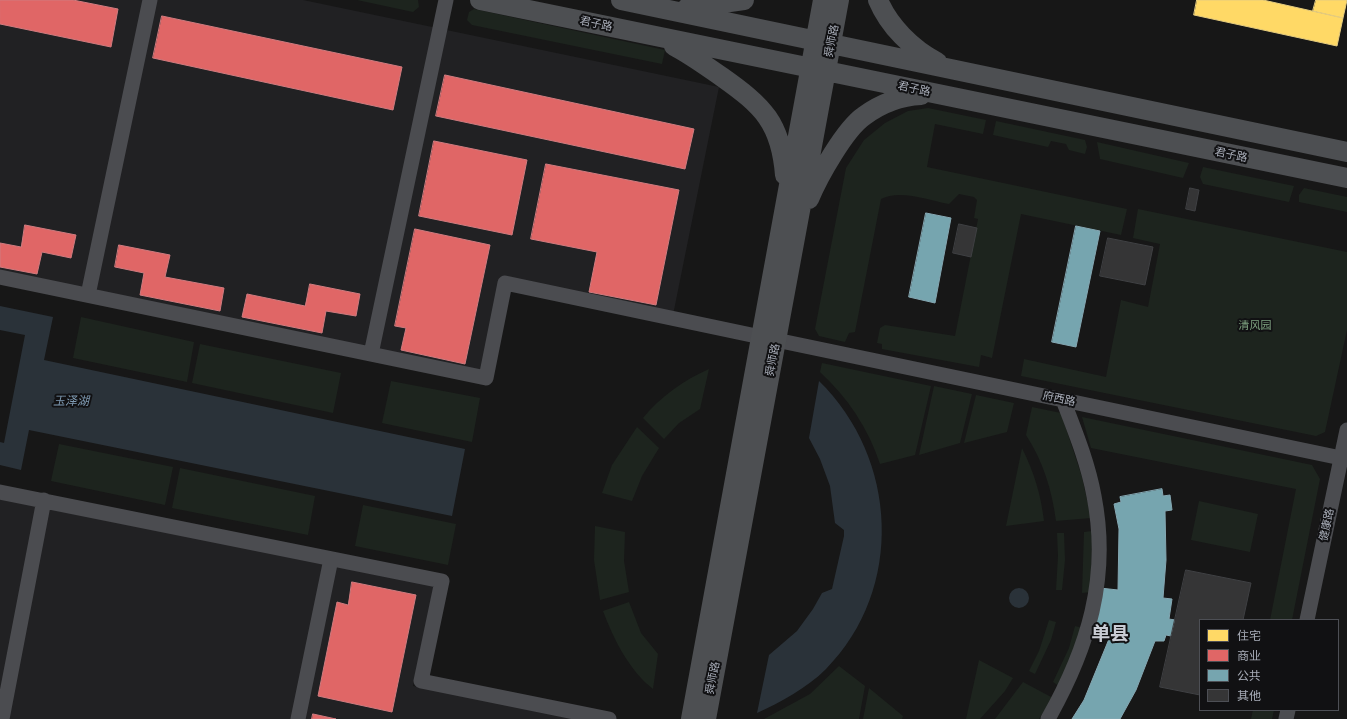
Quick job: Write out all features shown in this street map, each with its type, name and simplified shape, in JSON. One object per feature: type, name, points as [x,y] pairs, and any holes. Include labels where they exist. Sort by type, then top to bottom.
[{"type":"main road","name":"君子路","points":[[480,0],[818,71],[1347,178]]},
{"type":"main road","points":[[621,0],[1347,152]]},
{"type":"main road","points":[[662,9],[685,8],[744,0]]},
{"type":"main road","name":"舜师路","points":[[691,719],[769,338],[797,229],[823,42],[823,0]]},
{"type":"main road","name":"舜师路","points":[[823,42],[839,0]]},
{"type":"main road","points":[[878,0],[883,13],[907,41],[930,59],[948,68]]},
{"type":"main road","points":[[656,37],[699,61],[750,97],[762,109],[772,123],[780,141],[784,159],[785,207]]},
{"type":"main road","name":"舜师路","points":[[706,719],[769,338],[785,207],[818,71]]},
{"type":"main road","points":[[797,229],[811,193],[830,160],[852,128],[863,116],[878,107],[909,96],[945,96]]},
{"type":"street","points":[[88,295],[150,0]]},
{"type":"street","points":[[0,277],[371,354],[446,0]]},
{"type":"street","name":"府西路","points":[[371,354],[486,378],[505,283],[1341,458]]},
{"type":"street","points":[[1048,719],[1073,673],[1086,638],[1098,581],[1100,552],[1094,494],[1080,445],[1063,400]]},
{"type":"street","name":"健康路","points":[[1307,619],[1347,430]]},
{"type":"street","points":[[0,492],[442,581],[420,681],[609,719]]},
{"type":"street","points":[[2,719],[44,500]]},
{"type":"street","points":[[298,719],[331,558]]},
{"type":"shaded area","points":[[0,0],[303,0],[719,87],[673,315],[502,279],[483,372],[0,272]]},
{"type":"shaded area","points":[[0,499],[434,586],[413,686],[576,719],[0,719]]},
{"type":"green space","points":[[357,0],[418,0],[419,7],[413,12]]},
{"type":"green space","points":[[474,9],[665,50],[662,64],[472,25],[467,20],[469,12]]},
{"type":"green space","points":[[928,108],[986,120],[983,134],[935,124],[927,167],[1127,209],[1121,235],[1021,214],[992,358],[981,355],[979,367],[882,349],[882,344],[877,343],[880,328],[885,325],[955,336],[978,219],[974,218],[977,200],[974,197],[959,194],[949,204],[905,195],[888,196],[881,199],[855,332],[849,333],[845,342],[819,336],[815,329],[846,168],[864,140],[885,123],[908,111]]},
{"type":"green space","points":[[996,121],[1085,140],[1087,147],[1085,154],[1069,150],[1066,144],[1051,141],[1048,147],[993,135]]},
{"type":"green space","points":[[1097,142],[1189,163],[1183,178],[1100,159]]},
{"type":"green space","points":[[1203,167],[1294,186],[1289,202],[1203,184],[1200,177]]},
{"type":"green space","points":[[1304,188],[1347,197],[1347,212],[1299,202],[1299,195]]},
{"type":"green space","name":"清风园","points":[[1138,209],[1347,252],[1347,330],[1325,432],[1316,436],[1021,376],[1024,359],[1106,377],[1121,300],[1148,307],[1160,244],[1133,238]]},
{"type":"green space","points":[[81,317],[194,342],[187,382],[73,358]]},
{"type":"green space","points":[[200,344],[341,373],[333,413],[192,383]]},
{"type":"green space","points":[[822,363],[931,386],[915,455],[880,464],[870,438],[856,414],[840,392],[820,372]]},
{"type":"green space","points":[[709,369],[700,409],[679,423],[664,439],[643,418],[657,403],[673,390],[691,378]]},
{"type":"green space","points":[[391,381],[480,398],[472,442],[382,423]]},
{"type":"green space","points":[[934,386],[972,394],[960,443],[919,455]]},
{"type":"green space","points":[[976,395],[1014,403],[1007,432],[964,443]]},
{"type":"green space","points":[[1032,407],[1061,413],[1082,477],[1091,518],[1056,521],[1046,476],[1042,465],[1026,435]]},
{"type":"green space","points":[[1082,417],[1312,465],[1320,479],[1292,619],[1270,619],[1296,489],[1091,448]]},
{"type":"green space","points":[[637,427],[659,448],[642,476],[632,501],[602,493],[612,465]]},
{"type":"green space","points":[[59,444],[173,467],[165,505],[51,481]]},
{"type":"green space","points":[[1022,448],[1036,484],[1044,521],[1006,526]]},
{"type":"green space","points":[[180,468],[315,496],[308,535],[172,508]]},
{"type":"green space","points":[[1199,501],[1258,514],[1250,552],[1191,540]]},
{"type":"green space","points":[[363,505],[456,524],[448,565],[355,546]]},
{"type":"green space","points":[[595,526],[625,532],[624,561],[629,592],[600,600],[594,560]]},
{"type":"green space","points":[[1092,531],[1091,592],[1082,593],[1084,532]]},
{"type":"green space","points":[[1057,533],[1064,533],[1065,560],[1062,590],[1056,590],[1058,556]]},
{"type":"green space","points":[[629,602],[641,633],[658,654],[653,689],[637,673],[623,654],[603,611]]},
{"type":"green space","points":[[1049,620],[1056,622],[1051,640],[1035,674],[1029,671],[1039,651]]},
{"type":"green space","points":[[1075,626],[1083,628],[1059,686],[1053,682],[1069,648]]},
{"type":"green space","points":[[979,660],[1013,678],[1005,691],[980,719],[966,719]]},
{"type":"green space","points":[[839,666],[865,686],[859,719],[764,719],[810,694]]},
{"type":"green space","points":[[1023,682],[1053,698],[1039,719],[995,719]]},
{"type":"green space","points":[[869,688],[903,716],[902,719],[863,719]]},
{"type":"green space","points":[[1253,711],[1274,711],[1272,719],[1251,719]]},
{"type":"water","name":"玉泽湖","points":[[0,306],[53,317],[44,360],[465,449],[452,516],[29,430],[21,470],[0,465],[0,442],[4,443],[25,335],[0,330]]},
{"type":"water","points":[[819,381],[845,412],[865,447],[877,485],[882,524],[879,563],[869,601],[852,637],[826,669],[819,676],[793,694],[757,713],[769,655],[797,631],[813,609],[822,593],[832,589],[844,536],[844,530],[835,523],[830,486],[820,459],[809,438]]},
{"type":"water","points":[[1019,588],[1026,591],[1029,598],[1026,605],[1019,608],[1012,605],[1009,598],[1012,591]]},
{"type":"building: 住宅","points":[[1197,0],[1263,0],[1343,18],[1337,46],[1194,15]]},
{"type":"building: 住宅","points":[[1316,0],[1347,0],[1343,18],[1313,11]]},
{"type":"building: 商业","points":[[0,0],[73,0],[118,9],[111,47],[0,24]]},
{"type":"building: 商业","points":[[162,16],[402,67],[393,110],[153,58]]},
{"type":"building: 商业","points":[[445,75],[694,129],[685,169],[436,116]]},
{"type":"building: 商业","points":[[434,141],[527,160],[512,235],[419,216]]},
{"type":"building: 商业","points":[[546,164],[679,190],[656,305],[589,292],[597,252],[531,239]]},
{"type":"building: 商业","points":[[25,225],[76,235],[71,258],[42,252],[37,274],[0,267],[0,243],[21,247]]},
{"type":"building: 商业","points":[[415,229],[490,245],[465,364],[401,350],[406,328],[395,326]]},
{"type":"building: 商业","points":[[119,245],[170,255],[165,277],[224,288],[220,311],[140,295],[144,273],[115,267]]},
{"type":"building: 商业","points":[[310,284],[360,294],[356,316],[326,311],[322,333],[242,317],[247,294],[305,306]]},
{"type":"building: 商业","points":[[352,582],[416,595],[392,712],[318,696],[337,602],[348,605]]},
{"type":"building: 商业","points":[[313,714],[336,719],[312,719]]},
{"type":"building: 公共","points":[[926,213],[951,218],[935,303],[909,297]]},
{"type":"building: 公共","points":[[1076,226],[1100,231],[1076,347],[1052,342]]},
{"type":"building: 公共","points":[[1162,489],[1163,496],[1170,495],[1172,510],[1165,511],[1166,560],[1163,598],[1172,599],[1169,619],[1175,620],[1171,636],[1166,635],[1164,641],[1155,641],[1136,690],[1120,719],[1072,719],[1084,700],[1109,639],[1090,633],[1100,588],[1118,590],[1119,529],[1114,504],[1121,502],[1120,497]]},
{"type":"building: 其他","points":[[1190,188],[1199,190],[1195,211],[1186,209]]},
{"type":"building: 其他","points":[[959,224],[977,228],[971,257],[953,253]]},
{"type":"building: 其他","points":[[1108,238],[1153,247],[1145,285],[1100,276]]},
{"type":"building: 其他","points":[[1186,570],[1251,583],[1243,619],[1199,619],[1199,695],[1160,687]]},
{"type":"district","name":"单县","points":[[1110,635]]}]
